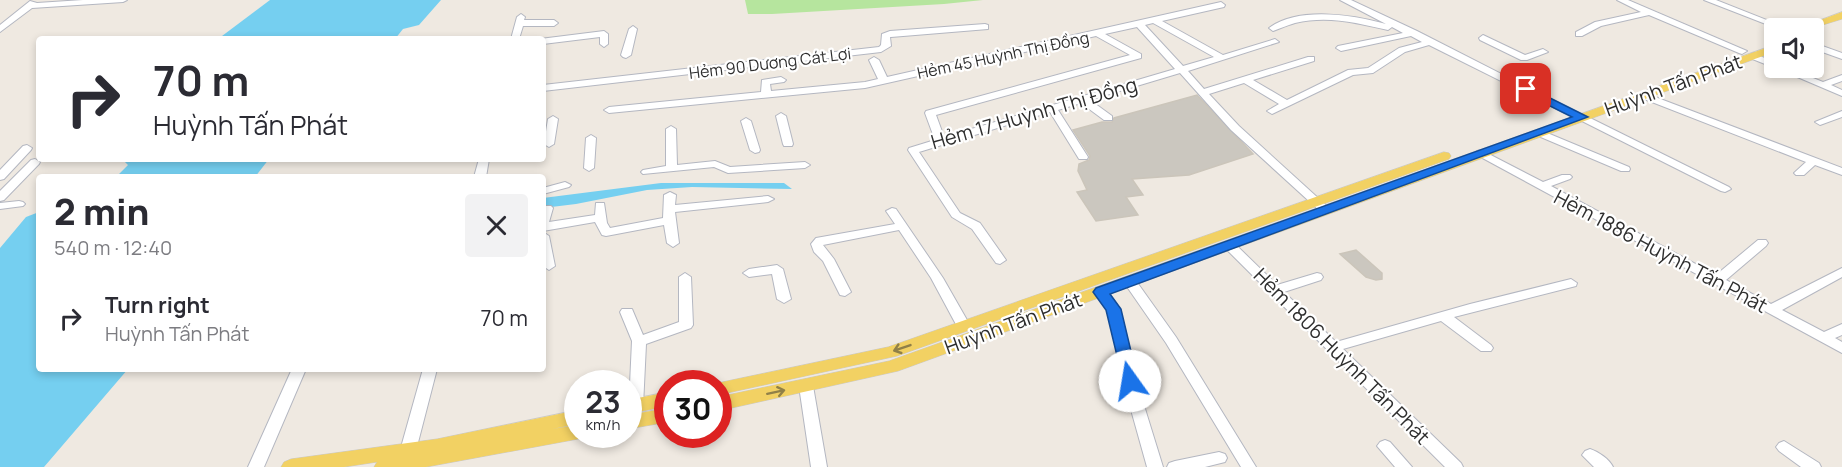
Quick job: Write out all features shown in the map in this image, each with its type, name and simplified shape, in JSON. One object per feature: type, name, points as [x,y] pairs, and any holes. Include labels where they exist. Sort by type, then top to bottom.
[{"type":"main road","points":[[1832,24],[1842,15]]},
{"type":"main road","name":"Huỳnh Tấn Phát","points":[[732,400],[891,352],[1540,133],[1575,114],[1642,95],[1748,53],[1764,44]]},
{"type":"main road","name":"Huỳnh Tấn Phát","points":[[732,387],[892,367],[1229,245],[1319,206],[1748,53],[1764,50]]},
{"type":"main road","points":[[384,467],[406,457],[564,420]]},
{"type":"main road","points":[[291,467],[406,457],[564,434]]},
{"type":"street","points":[[0,30],[32,3],[123,0]]},
{"type":"street","points":[[1344,0],[1725,189]]},
{"type":"street","points":[[1621,0],[1764,60]]},
{"type":"street","points":[[1708,0],[1764,21]]},
{"type":"street","name":"Hẻm 45 Huỳnh Thị Đồng","points":[[609,110],[865,86],[1221,5]]},
{"type":"street","points":[[1579,34],[1598,24],[1650,12]]},
{"type":"street","points":[[1273,28],[1296,19],[1316,18],[1349,19],[1386,27],[1401,27]]},
{"type":"street","points":[[516,36],[520,20],[554,23]]},
{"type":"street","points":[[1155,21],[1222,58]]},
{"type":"street","points":[[1140,25],[1250,143],[1319,206]]},
{"type":"street","name":"Hẻm 90 Dương Cát Lợi","points":[[546,88],[881,49],[886,46],[885,36],[890,34],[985,27]]},
{"type":"street","points":[[626,55],[633,29]]},
{"type":"street","points":[[1341,48],[1414,33]]},
{"type":"street","points":[[546,40],[604,34],[604,44]]},
{"type":"street","points":[[940,140],[930,113],[1138,56],[1100,34]]},
{"type":"street","points":[[1484,38],[1524,58],[1543,52]]},
{"type":"street","name":"Hẻm 17 Huỳnh Thị Đồng","points":[[1000,260],[976,226],[956,215],[914,154],[913,150],[916,147],[1053,109],[1275,42]]},
{"type":"street","points":[[1272,111],[1351,72],[1370,71],[1402,50],[1431,42]]},
{"type":"street","points":[[1824,50],[1842,56]]},
{"type":"street","points":[[1202,93],[1311,59]]},
{"type":"street","points":[[874,60],[884,81]]},
{"type":"street","points":[[1807,78],[1842,93]]},
{"type":"street","points":[[1822,84],[1842,78]]},
{"type":"street","points":[[766,94],[765,82],[781,80]]},
{"type":"street","points":[[1245,81],[1287,104]]},
{"type":"street","points":[[1642,95],[1842,172]]},
{"type":"street","points":[[1083,100],[1108,118]]},
{"type":"street","points":[[1053,109],[1083,157]]},
{"type":"street","points":[[1820,122],[1842,114]]},
{"type":"street","points":[[781,116],[788,144]]},
{"type":"street","points":[[549,144],[553,119]]},
{"type":"street","points":[[746,121],[754,150]]},
{"type":"street","points":[[671,129],[672,169]]},
{"type":"street","points":[[1540,133],[1625,169]]},
{"type":"street","points":[[589,168],[591,138]]},
{"type":"street","points":[[0,177],[27,147]]},
{"type":"street","name":"Hẻm 1886 Huỳnh Tấn Phát","points":[[1481,153],[1842,348]]},
{"type":"street","points":[[1800,173],[1813,161]]},
{"type":"street","points":[[0,198],[35,162]]},
{"type":"street","points":[[647,172],[716,164],[728,170],[806,165]]},
{"type":"street","points":[[1542,186],[1566,177]]},
{"type":"street","points":[[546,190],[566,184]]},
{"type":"street","points":[[670,195],[669,215],[673,243]]},
{"type":"street","points":[[600,205],[600,218],[606,232],[669,215],[768,199]]},
{"type":"street","points":[[0,206],[19,204]]},
{"type":"street","points":[[546,212],[547,208]]},
{"type":"street","points":[[892,211],[937,279],[963,327]]},
{"type":"street","points":[[546,226],[600,218]]},
{"type":"street","points":[[845,292],[828,259],[818,249],[817,244],[820,241],[902,226]]},
{"type":"street","points":[[1717,281],[1762,243]]},
{"type":"street","name":"Hẻm 1806 Huỳnh Tấn Phát","points":[[1229,245],[1455,467]]},
{"type":"street","points":[[546,251],[549,266]]},
{"type":"street","points":[[749,273],[777,269],[784,298]]},
{"type":"street","points":[[1771,310],[1842,272]]},
{"type":"street","points":[[639,341],[686,325],[685,277]]},
{"type":"street","points":[[1276,290],[1317,277]]},
{"type":"street","points":[[1129,281],[1171,340],[1249,466]]},
{"type":"street","points":[[1334,347],[1571,283]]},
{"type":"street","points":[[1101,292],[1113,309],[1135,399],[1155,467]]},
{"type":"street","points":[[627,312],[639,341],[636,370]]},
{"type":"street","points":[[1443,316],[1486,348]]},
{"type":"street","points":[[1824,338],[1842,329]]},
{"type":"street","points":[[256,467],[298,372]]},
{"type":"street","points":[[406,457],[429,372]]},
{"type":"street","points":[[804,379],[819,467]]},
{"type":"street","points":[[1385,446],[1404,467]]},
{"type":"street","points":[[1784,447],[1813,467]]},
{"type":"street","points":[[1590,455],[1605,467]]},
{"type":"street","points":[[1175,467],[1219,458]]},
{"type":"green space","points":[[745,0],[983,0],[748,14]]},
{"type":"water","points":[[270,0],[441,0],[419,25],[403,29],[397,36],[222,36]]},
{"type":"water","points":[[125,162],[267,162],[257,174],[119,174],[128,165]]},
{"type":"water","points":[[661,183],[784,183],[792,189],[692,187],[647,190],[546,208],[546,198]]},
{"type":"water","points":[[36,213],[36,372],[125,372],[44,467],[0,467],[0,248],[26,217]]},
{"type":"building","points":[[1197,95],[1253,154],[1189,175],[1132,179],[1143,195],[1126,197],[1138,215],[1096,221],[1077,192],[1087,190],[1078,171],[1079,164],[1089,160],[1090,156],[1073,130],[1102,122],[1112,122],[1114,118]]},
{"type":"building","points":[[1356,250],[1382,273],[1382,279],[1366,277],[1340,254]]},
{"type":"route","points":[[1130,381],[1113,309],[1101,292],[1582,117],[1526,89]]}]
